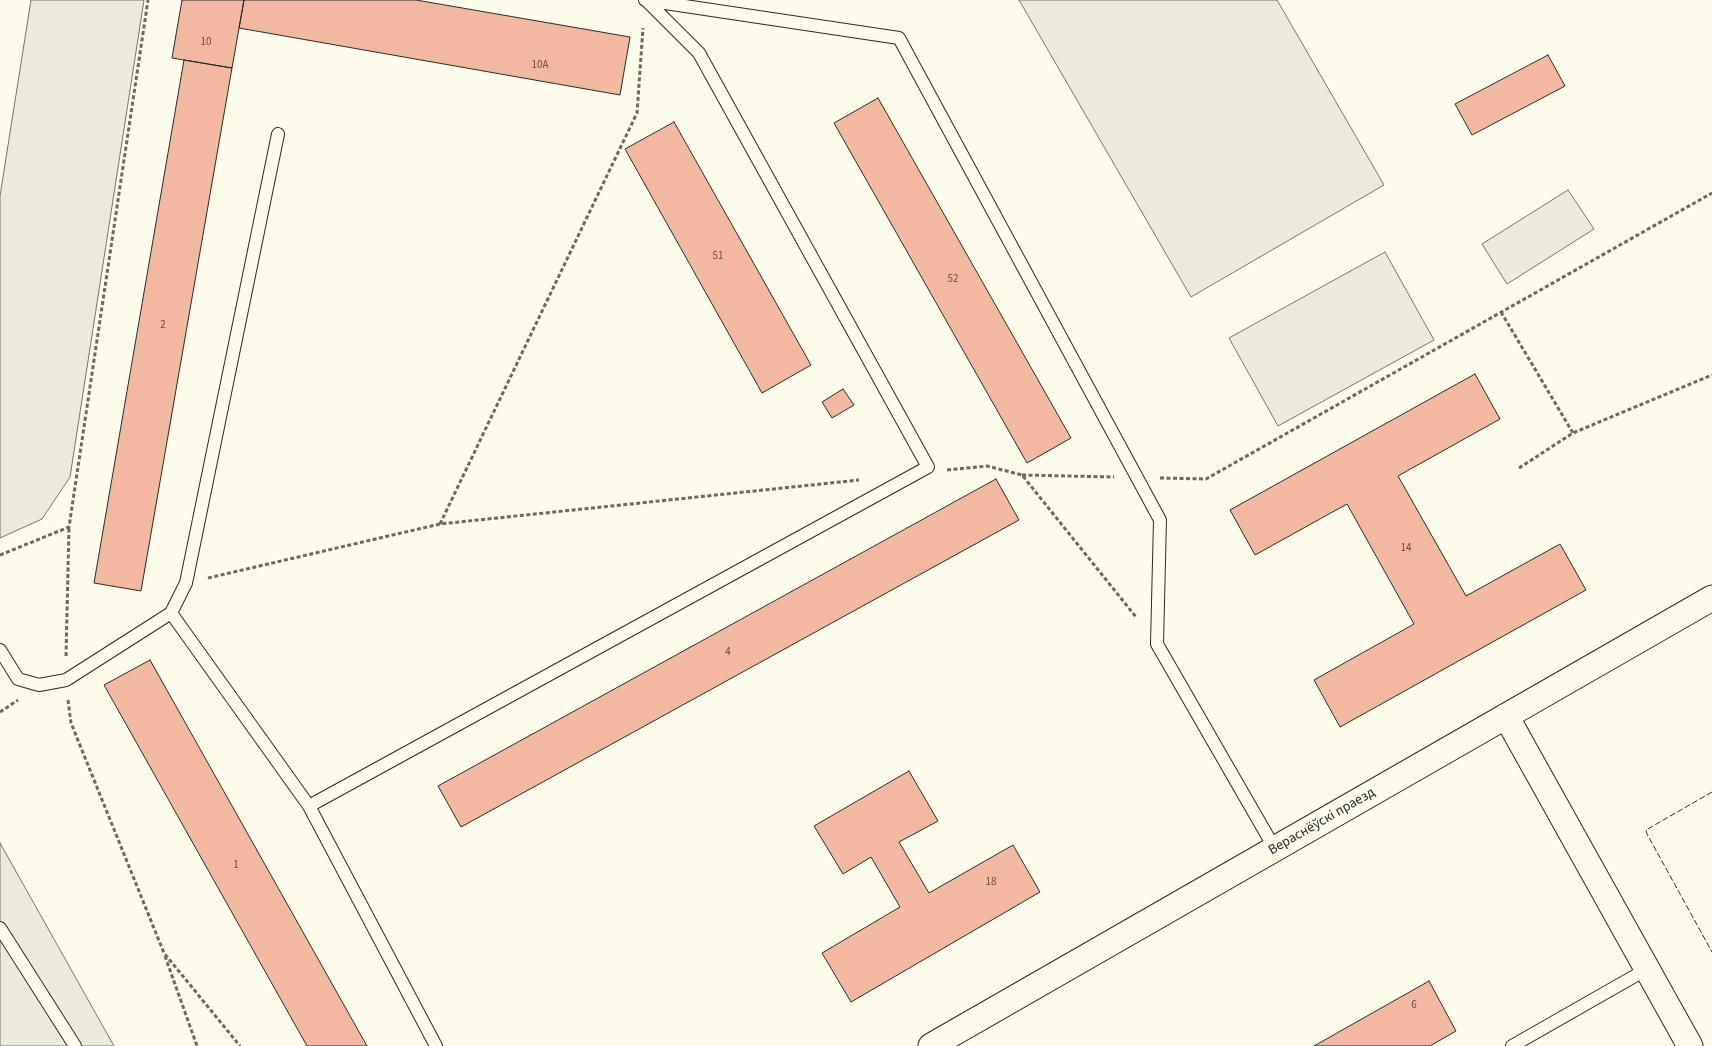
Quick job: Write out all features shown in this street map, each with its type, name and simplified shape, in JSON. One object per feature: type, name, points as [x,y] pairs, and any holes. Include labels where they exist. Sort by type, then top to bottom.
[{"type":"street","name":"Вераснёўскі праезд","points":[[932,1046],[1712,598]]},
{"type":"street","points":[[1506,716],[1690,1046]]},
{"type":"lane","points":[[309,806],[928,467],[700,53],[644,0]]},
{"type":"lane","points":[[644,0],[899,38],[1160,520],[1157,644],[1275,849]]},
{"type":"lane","points":[[0,650],[18,679],[39,685],[66,680],[171,613],[186,583],[278,134]]},
{"type":"lane","points":[[171,613],[309,806],[436,1046]]},
{"type":"lane","points":[[0,928],[74,1046]]},
{"type":"lane","points":[[1512,1046],[1647,969]]},
{"type":"path","points":[[148,0],[69,527],[66,680],[71,723],[164,953],[197,1046]]},
{"type":"path","points":[[440,524],[636,113],[644,0]]},
{"type":"path","points":[[917,473],[987,466],[1022,475],[1206,479],[1712,193]]},
{"type":"path","points":[[1501,312],[1573,433]]},
{"type":"path","points":[[1519,468],[1573,433],[1712,375]]},
{"type":"path","points":[[1022,475],[1157,644]]},
{"type":"path","points":[[186,583],[440,524],[868,478]]},
{"type":"path","points":[[0,555],[69,527]]},
{"type":"path","points":[[164,953],[240,1046]]},
{"type":"shaded area","points":[[31,0],[144,0],[70,477],[42,519],[0,538],[0,196]]},
{"type":"shaded area","points":[[1019,0],[1277,0],[1384,185],[1191,297]]},
{"type":"shaded area","points":[[1568,190],[1594,229],[1507,284],[1482,244]]},
{"type":"shaded area","points":[[1385,252],[1434,340],[1278,426],[1229,338]]},
{"type":"shaded area","points":[[0,843],[114,1046],[0,1046]]},
{"type":"building","points":[[182,0],[244,0],[232,68],[172,58]]},
{"type":"building","points":[[244,0],[416,0],[630,37],[620,95],[239,28]]},
{"type":"building","points":[[1548,55],[1565,86],[1472,135],[1455,104]]},
{"type":"building","points":[[184,60],[232,68],[141,591],[94,583]]},
{"type":"building","points":[[878,98],[1071,438],[1027,463],[834,123]]},
{"type":"building","points":[[674,122],[811,365],[762,393],[625,149]]},
{"type":"building","points":[[1475,374],[1500,419],[1398,476],[1466,596],[1560,544],[1586,590],[1340,727],[1314,680],[1414,624],[1347,504],[1255,555],[1230,510]]},
{"type":"building","points":[[843,389],[854,405],[832,418],[822,402]]},
{"type":"building","points":[[996,479],[1019,520],[461,827],[438,786]]},
{"type":"building","points":[[150,660],[367,1046],[307,1046],[104,685]]},
{"type":"building","points":[[909,771],[938,821],[899,842],[929,893],[1013,845],[1040,892],[851,1002],[822,953],[900,907],[871,857],[843,874],[814,826]]},
{"type":"building","points":[[1429,981],[1456,1031],[1430,1046],[1314,1046]]},
{"type":"fence","points":[[1712,792],[1646,830],[1712,952]]}]
